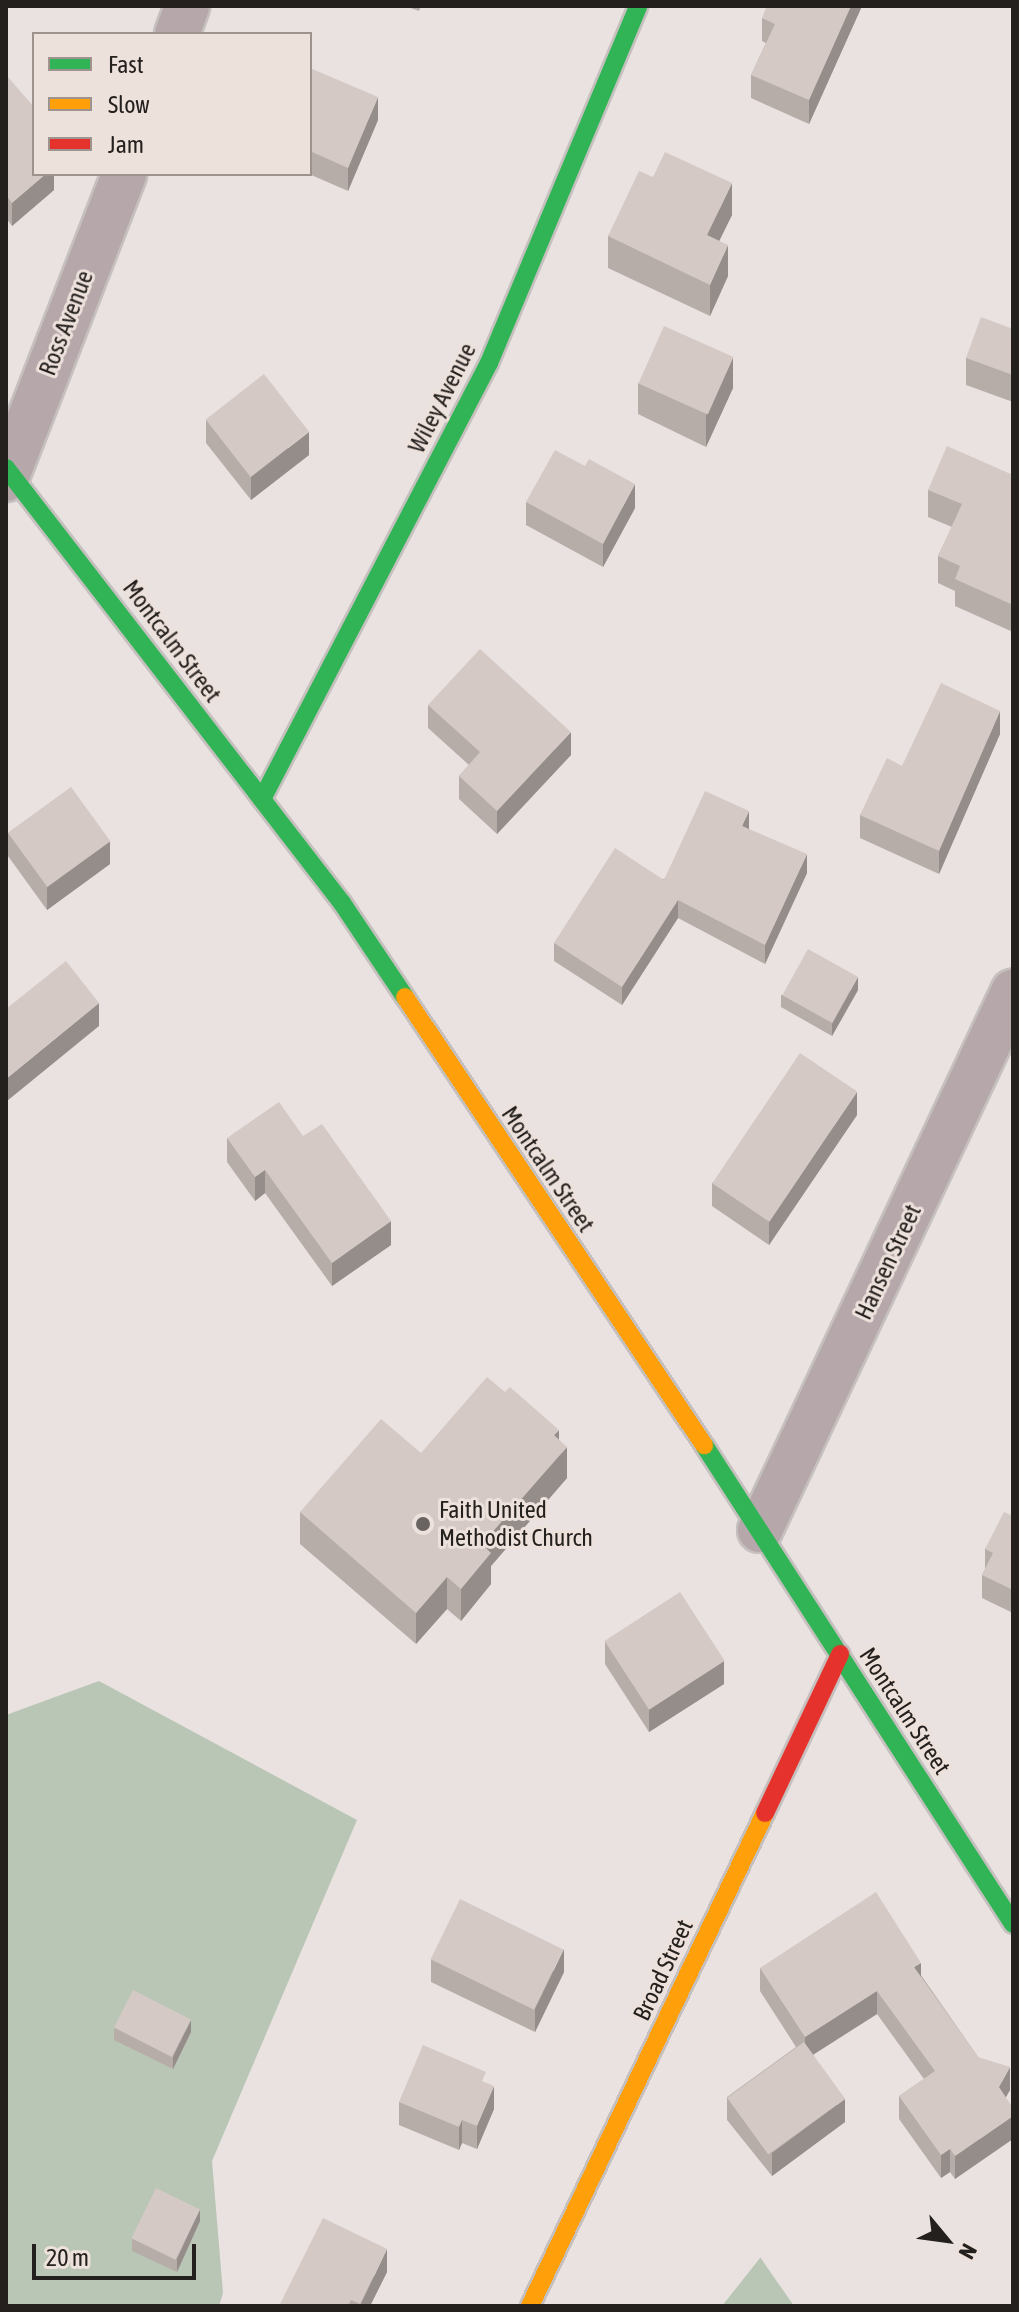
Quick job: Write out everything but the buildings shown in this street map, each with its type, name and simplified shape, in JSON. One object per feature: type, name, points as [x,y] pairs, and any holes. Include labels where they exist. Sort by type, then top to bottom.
[{"type":"main road","name":"Wiley Avenue","points":[[262,799],[489,363],[638,6]]},
{"type":"main road","name":"Montcalm Street","points":[[7,473],[342,903],[760,1530],[1013,1924]]},
{"type":"main road","name":"Broad Street","points":[[530,2306],[840,1654]]},
{"type":"street","points":[[178,32],[187,6]]},
{"type":"street","name":"Ross Avenue","points":[[7,473],[123,176]]},
{"type":"street","name":"Hansen Street","points":[[760,1530],[1013,992]]},
{"type":"green space","points":[[99,1681],[357,1820],[212,2161],[223,2293],[219,2306],[6,2306],[6,1715]]},
{"type":"green space","points":[[760,2258],[794,2306],[722,2306]]},
{"type":"traffic: fast","points":[[262,799],[489,363],[638,6]]},
{"type":"traffic: fast","points":[[6,468],[342,903],[405,997]]},
{"type":"traffic: fast","points":[[704,1445],[1013,1924]]},
{"type":"traffic: slow","points":[[405,997],[704,1445]]},
{"type":"traffic: slow","points":[[530,2306],[765,1813]]},
{"type":"traffic: jam","points":[[765,1813],[840,1654]]},
{"type":"place","name":"Faith United Methodist Church","points":[[423,1524]]}]
